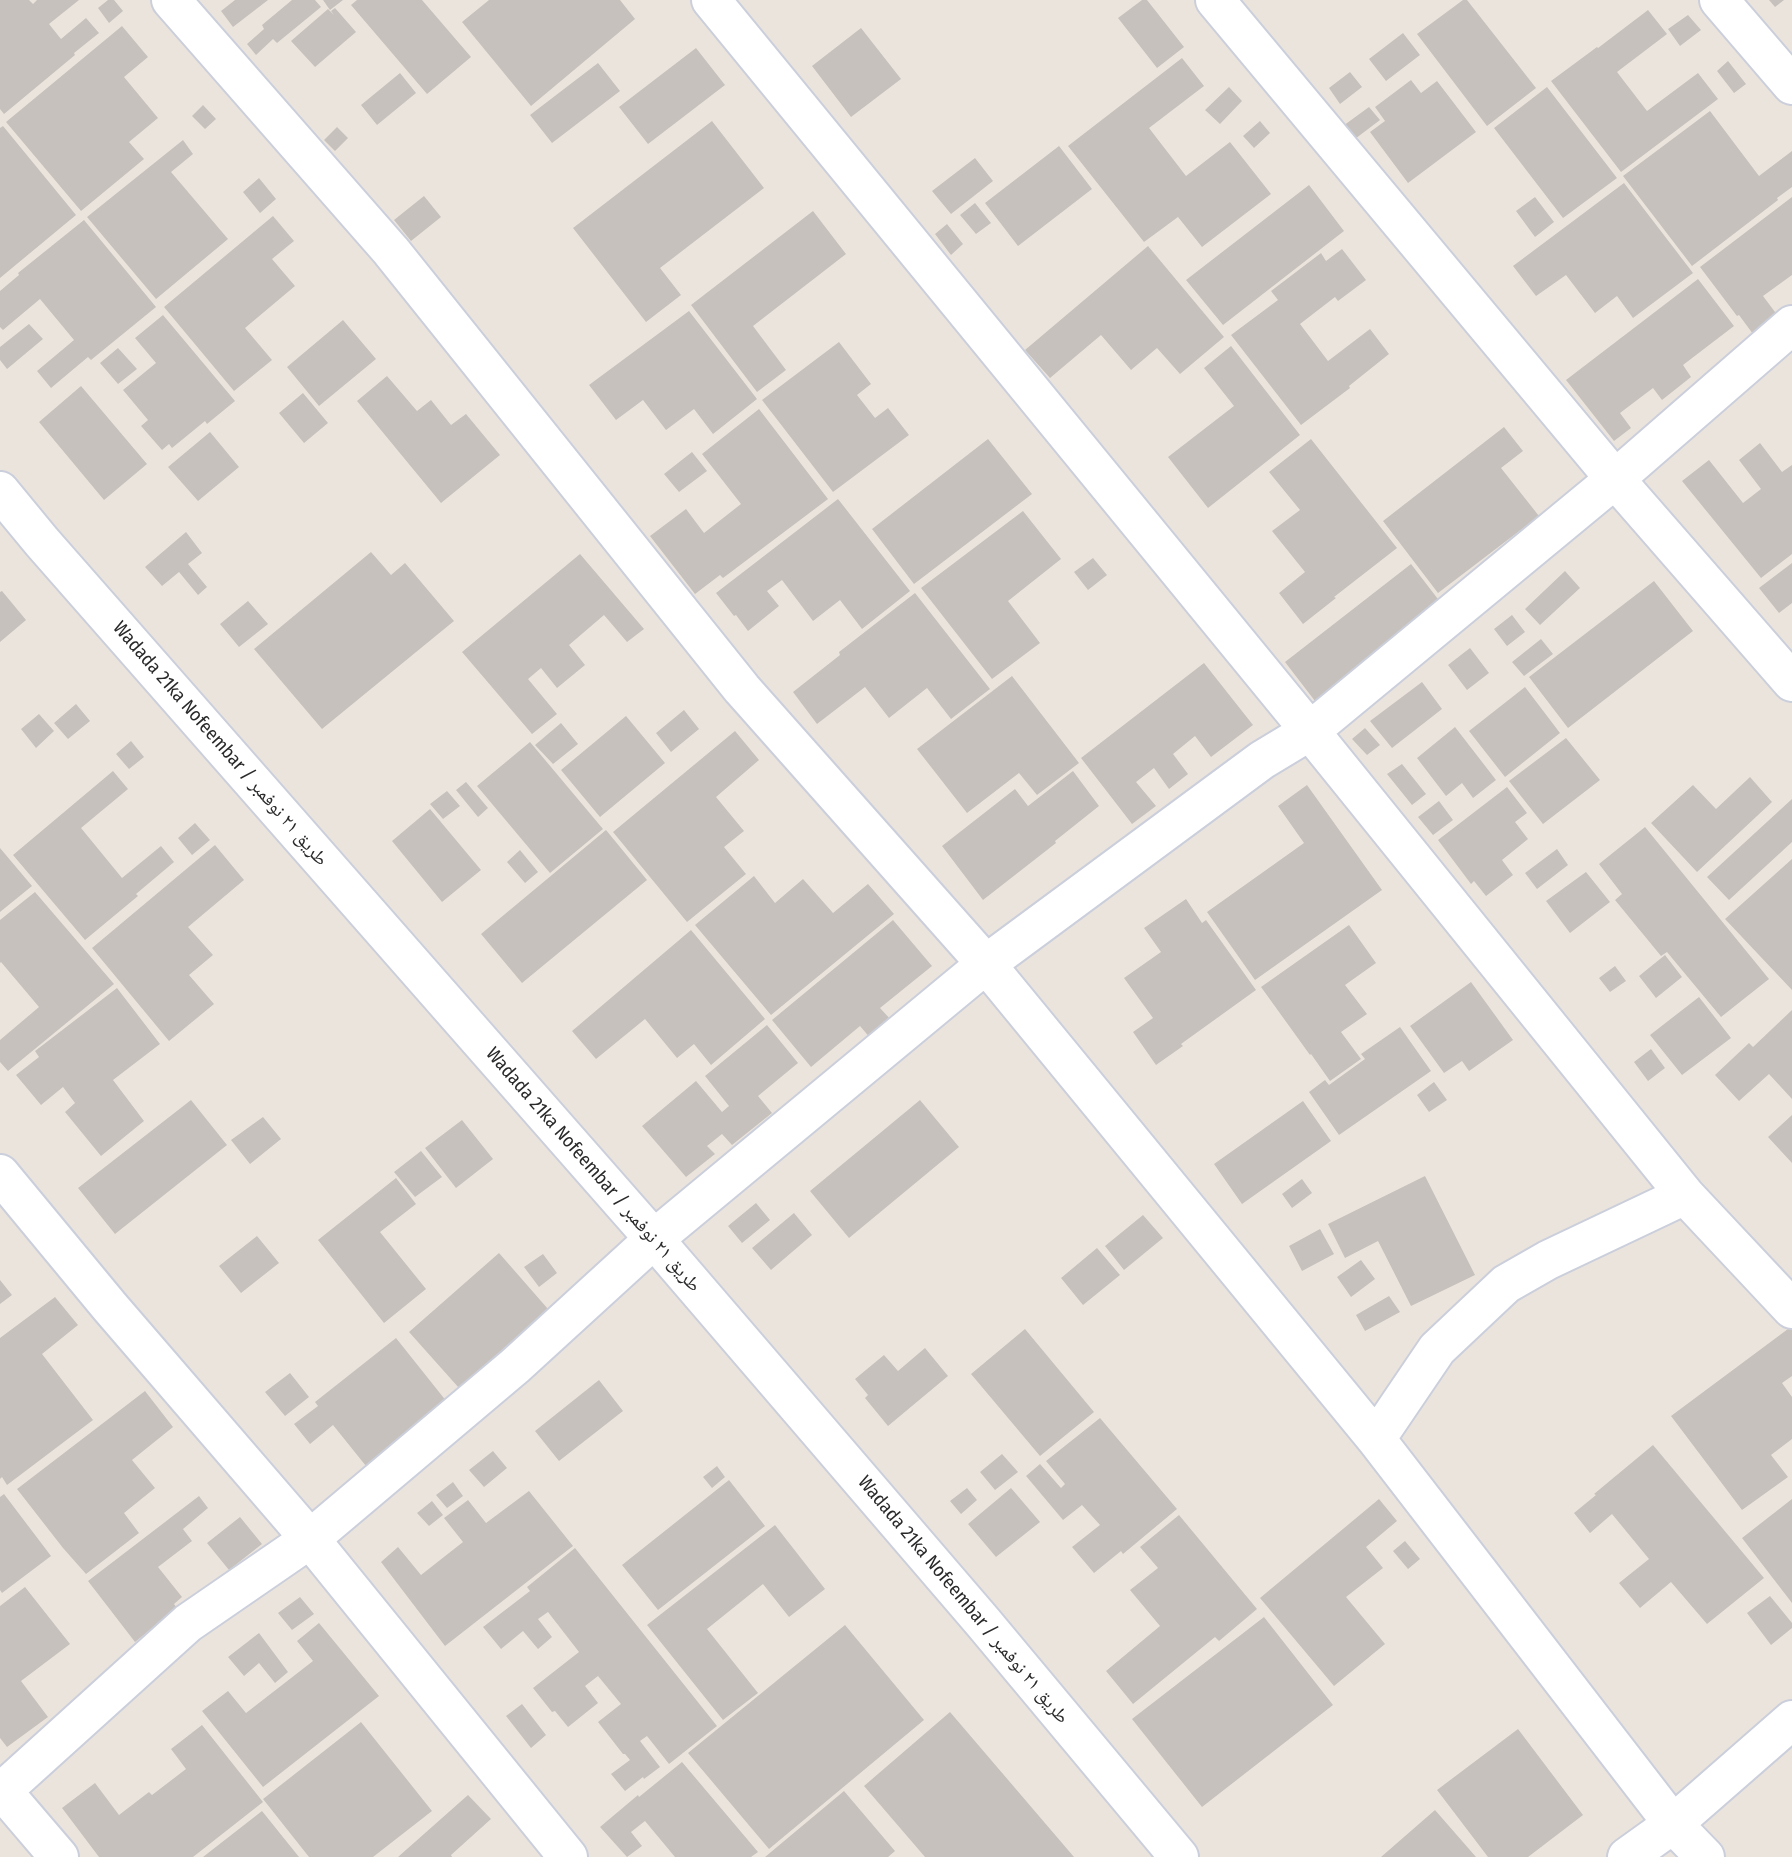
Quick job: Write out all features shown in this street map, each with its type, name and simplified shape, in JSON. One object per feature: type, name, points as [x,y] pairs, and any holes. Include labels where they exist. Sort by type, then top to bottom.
[{"type":"street","points":[[171,0],[391,251],[742,690],[986,964],[1376,1439],[1673,1824],[1705,1857]]},
{"type":"street","points":[[711,0],[1310,731],[1685,1195],[1792,1309]]},
{"type":"street","points":[[1215,0],[1615,479],[1792,682]]},
{"type":"street","points":[[1719,0],[1792,85]]},
{"type":"street","points":[[59,1857],[1,1791],[188,1623],[310,1539],[515,1366],[654,1239],[986,964],[1262,760],[1310,731],[1615,479],[1792,325]]},
{"type":"street","name":"Wadada 21ka Nofeembar / طريق ٢١ نوفمبر","points":[[0,491],[654,1239],[982,1620],[1178,1857]]},
{"type":"street","points":[[0,1174],[110,1307],[310,1539],[568,1857]]},
{"type":"street","points":[[1376,1439],[1437,1349],[1506,1284],[1548,1260],[1685,1195]]},
{"type":"street","points":[[1626,1857],[1673,1824],[1792,1720]]},
{"type":"building","points":[[0,0],[29,0],[33,4],[37,0],[79,0],[49,24],[61,39],[86,18],[99,33],[4,114],[0,109]]},
{"type":"building","points":[[108,0],[114,0],[123,11],[109,23],[98,8]]},
{"type":"building","points":[[235,0],[268,0],[233,27],[221,11]]},
{"type":"building","points":[[292,0],[315,0],[321,7],[277,43],[273,39],[256,55],[247,44],[264,29],[262,25]]},
{"type":"building","points":[[323,0],[343,0],[330,10]]},
{"type":"building","points":[[357,0],[422,0],[471,57],[427,94],[351,5]]},
{"type":"building","points":[[489,0],[620,0],[635,19],[531,106],[462,22]]},
{"type":"building","points":[[1142,0],[1147,0],[1184,47],[1157,68],[1118,18]]},
{"type":"building","points":[[1463,0],[1467,0],[1536,88],[1487,126],[1417,34]]},
{"type":"building","points":[[1769,0],[1784,0],[1775,7]]},
{"type":"building","points":[[335,8],[356,32],[315,67],[291,41],[328,9],[334,15],[331,11]]},
{"type":"building","points":[[1648,10],[1667,34],[1617,72],[1647,111],[1698,73],[1718,99],[1621,172],[1551,81]]},
{"type":"building","points":[[1688,15],[1701,30],[1680,46],[1668,29]]},
{"type":"building","points":[[122,26],[148,57],[124,77],[158,118],[129,142],[144,159],[81,211],[6,122]]},
{"type":"building","points":[[861,28],[901,79],[851,117],[812,66]]},
{"type":"building","points":[[1403,33],[1420,55],[1386,81],[1369,59]]},
{"type":"building","points":[[696,48],[725,85],[648,144],[619,107]]},
{"type":"building","points":[[1182,58],[1204,86],[1149,128],[1186,176],[1230,142],[1271,194],[1202,247],[1178,217],[1144,242],[1068,146]]},
{"type":"building","points":[[1728,61],[1746,84],[1734,93],[1717,71]]},
{"type":"building","points":[[598,63],[620,91],[552,143],[530,115]]},
{"type":"building","points":[[1350,72],[1362,87],[1340,104],[1329,88]]},
{"type":"building","points":[[400,73],[416,93],[377,125],[361,105]]},
{"type":"building","points":[[1411,80],[1421,93],[1437,81],[1476,132],[1408,183],[1370,132],[1385,121],[1375,107]]},
{"type":"building","points":[[1229,87],[1242,101],[1220,124],[1205,110]]},
{"type":"building","points":[[1547,87],[1617,178],[1563,218],[1494,128]]},
{"type":"building","points":[[203,105],[216,119],[205,129],[192,116]]},
{"type":"building","points":[[1369,107],[1380,120],[1343,148],[1332,134]]},
{"type":"building","points":[[1710,111],[1759,176],[1792,151],[1792,187],[1692,266],[1623,176]]},
{"type":"building","points":[[712,121],[764,188],[660,268],[681,295],[646,322],[573,228]]},
{"type":"building","points":[[1260,121],[1270,133],[1254,148],[1243,136]]},
{"type":"building","points":[[3,126],[76,215],[0,278],[0,128]]},
{"type":"building","points":[[337,127],[348,138],[335,151],[324,140]]},
{"type":"building","points":[[183,140],[193,154],[171,172],[228,239],[156,299],[87,217]]},
{"type":"building","points":[[1059,146],[1092,189],[1018,246],[985,203]]},
{"type":"building","points":[[975,158],[993,181],[951,214],[932,191]]},
{"type":"building","points":[[259,178],[276,199],[260,213],[243,192]]},
{"type":"building","points":[[1624,183],[1693,273],[1633,318],[1617,296],[1595,313],[1566,275],[1536,296],[1513,266]]},
{"type":"building","points":[[1309,185],[1344,231],[1223,325],[1186,280]]},
{"type":"building","points":[[424,196],[441,217],[411,241],[394,220]]},
{"type":"building","points":[[1535,197],[1554,222],[1535,237],[1516,211]]},
{"type":"building","points":[[1792,197],[1792,275],[1763,296],[1778,316],[1753,334],[1700,267]]},
{"type":"building","points":[[975,203],[991,223],[976,234],[960,215]]},
{"type":"building","points":[[813,211],[846,254],[753,326],[786,370],[757,392],[691,305]]},
{"type":"building","points":[[273,216],[294,241],[272,259],[295,286],[245,328],[272,360],[234,391],[164,307]]},
{"type":"building","points":[[84,220],[156,307],[91,360],[88,357],[51,388],[37,371],[74,340],[40,299],[3,330],[0,327],[0,291],[19,275],[18,273]]},
{"type":"building","points":[[947,224],[963,244],[951,255],[935,234]]},
{"type":"building","points":[[1148,246],[1224,337],[1180,374],[1157,348],[1131,370],[1101,335],[1050,378],[1025,350]]},
{"type":"building","points":[[1342,249],[1366,280],[1338,301],[1335,297],[1300,324],[1328,361],[1370,329],[1389,354],[1301,425],[1231,335],[1278,300],[1271,291],[1321,253],[1326,261]]},
{"type":"building","points":[[1698,279],[1734,326],[1683,365],[1691,377],[1662,400],[1653,388],[1620,413],[1631,428],[1614,441],[1566,380]]},
{"type":"building","points":[[689,311],[757,399],[713,434],[694,409],[666,430],[643,400],[616,420],[589,385]]},
{"type":"building","points":[[163,315],[235,401],[172,448],[169,444],[162,450],[141,426],[148,420],[123,390],[156,363],[135,338]]},
{"type":"building","points":[[343,320],[376,359],[319,406],[287,367]]},
{"type":"building","points":[[29,324],[43,339],[7,369],[0,360],[0,347]]},
{"type":"building","points":[[839,342],[871,384],[857,395],[875,418],[888,408],[909,435],[833,492],[762,400]]},
{"type":"building","points":[[1231,346],[1300,435],[1208,508],[1168,457],[1234,406],[1204,368]]},
{"type":"building","points":[[118,348],[137,369],[118,384],[100,363]]},
{"type":"building","points":[[387,376],[417,411],[431,400],[451,425],[466,414],[500,455],[441,503],[357,401]]},
{"type":"building","points":[[81,386],[147,464],[104,500],[39,422]]},
{"type":"building","points":[[303,393],[328,423],[304,443],[279,413]]},
{"type":"building","points":[[759,409],[828,499],[723,578],[720,575],[695,594],[650,536],[686,509],[704,533],[741,504],[702,454]]},
{"type":"building","points":[[1504,427],[1523,451],[1501,468],[1539,516],[1438,593],[1383,521]]},
{"type":"building","points":[[210,432],[239,467],[198,501],[168,467]]},
{"type":"building","points":[[988,439],[1032,494],[914,584],[872,529]]},
{"type":"building","points":[[1311,439],[1397,548],[1303,624],[1279,593],[1305,572],[1272,531],[1300,510],[1269,472]]},
{"type":"building","points":[[1760,443],[1782,472],[1792,465],[1792,554],[1761,578],[1682,481],[1709,460],[1743,503],[1761,489],[1739,460]]},
{"type":"building","points":[[692,452],[707,471],[679,492],[664,474]]},
{"type":"building","points":[[838,499],[910,591],[862,629],[840,600],[813,621],[782,580],[767,591],[779,606],[748,631],[716,593]]},
{"type":"building","points":[[1023,511],[1061,559],[1008,601],[1040,643],[992,679],[921,588]]},
{"type":"building","points":[[186,532],[202,553],[188,564],[207,587],[198,595],[179,572],[162,586],[145,567]]},
{"type":"building","points":[[371,552],[391,575],[405,563],[454,621],[322,729],[254,649]]},
{"type":"building","points":[[580,554],[644,629],[627,642],[604,615],[569,645],[585,665],[557,688],[541,668],[528,679],[557,714],[532,734],[462,652]]},
{"type":"building","points":[[1093,558],[1107,575],[1088,590],[1074,572]]},
{"type":"building","points":[[1792,563],[1792,603],[1779,613],[1759,588]]},
{"type":"building","points":[[1411,564],[1441,603],[1315,701],[1285,662]]},
{"type":"building","points":[[1565,571],[1580,588],[1540,625],[1525,609]]},
{"type":"building","points":[[1654,581],[1693,631],[1568,728],[1529,677]]},
{"type":"building","points":[[2,591],[26,620],[0,642],[0,592]]},
{"type":"building","points":[[915,593],[990,689],[951,719],[927,688],[889,718],[865,687],[817,724],[793,692]]},
{"type":"building","points":[[248,601],[268,624],[239,647],[220,624]]},
{"type":"building","points":[[1512,615],[1525,632],[1507,646],[1494,629]]},
{"type":"building","points":[[1541,639],[1553,654],[1524,676],[1512,662]]},
{"type":"building","points":[[1470,648],[1489,673],[1467,690],[1448,665]]},
{"type":"building","points":[[1204,663],[1253,725],[1211,757],[1195,736],[1173,754],[1188,774],[1169,789],[1154,768],[1136,782],[1156,806],[1132,824],[1081,758]]},
{"type":"building","points":[[1012,676],[1079,763],[1037,795],[1019,773],[967,813],[917,749]]},
{"type":"building","points":[[1422,682],[1442,709],[1392,748],[1370,721]]},
{"type":"building","points":[[1525,687],[1560,733],[1505,777],[1469,731]]},
{"type":"building","points":[[76,704],[90,721],[68,739],[54,723]]},
{"type":"building","points":[[684,710],[699,729],[671,752],[656,733]]},
{"type":"building","points":[[39,714],[54,731],[36,748],[21,729]]},
{"type":"building","points":[[626,716],[665,763],[600,817],[561,770]]},
{"type":"building","points":[[561,723],[578,744],[553,764],[535,745]]},
{"type":"building","points":[[1455,727],[1496,780],[1473,798],[1462,783],[1446,796],[1417,758]]},
{"type":"building","points":[[1365,728],[1380,745],[1367,755],[1352,739]]},
{"type":"building","points":[[735,731],[759,760],[716,797],[744,831],[724,847],[746,874],[687,922],[613,832]]},
{"type":"building","points":[[1566,738],[1600,780],[1543,824],[1509,781]]},
{"type":"building","points":[[131,741],[144,757],[129,769],[116,754]]},
{"type":"building","points":[[530,742],[603,829],[550,873],[477,786]]},
{"type":"building","points":[[1402,764],[1426,794],[1412,805],[1387,774]]},
{"type":"building","points":[[113,771],[128,789],[81,828],[122,878],[161,846],[174,862],[85,940],[13,855]]},
{"type":"building","points":[[1073,771],[1099,806],[983,900],[942,846],[1015,789],[1028,806]]},
{"type":"building","points":[[1750,777],[1772,802],[1697,872],[1651,823],[1693,785],[1716,809]]},
{"type":"building","points":[[466,782],[488,808],[478,817],[456,790]]},
{"type":"building","points":[[1307,785],[1382,890],[1255,980],[1207,912],[1304,843],[1278,806]]},
{"type":"building","points":[[1507,787],[1527,813],[1515,822],[1528,839],[1502,860],[1513,875],[1486,896],[1474,881],[1471,884],[1438,840]]},
{"type":"building","points":[[447,791],[460,806],[443,819],[430,804]]},
{"type":"building","points":[[1792,799],[1792,842],[1729,900],[1707,877]]},
{"type":"building","points":[[1439,801],[1453,820],[1433,835],[1418,817]]},
{"type":"building","points":[[430,809],[481,870],[442,902],[392,841]]},
{"type":"building","points":[[195,823],[210,840],[192,855],[178,838]]},
{"type":"building","points":[[1645,827],[1769,979],[1721,1017],[1667,952],[1661,956],[1615,900],[1622,894],[1599,864]]},
{"type":"building","points":[[606,830],[647,880],[522,983],[481,934]]},
{"type":"building","points":[[215,845],[244,880],[188,927],[213,955],[189,975],[214,1004],[169,1041],[92,948]]},
{"type":"building","points":[[0,848],[32,886],[0,912]]},
{"type":"building","points":[[1557,849],[1568,865],[1537,889],[1525,873]]},
{"type":"building","points":[[520,850],[538,872],[525,883],[507,862]]},
{"type":"building","points":[[1792,859],[1792,990],[1725,919]]},
{"type":"building","points":[[1586,872],[1610,902],[1570,933],[1546,901]]},
{"type":"building","points":[[754,876],[775,903],[803,879],[833,913],[868,884],[894,914],[771,1015],[695,925]]},
{"type":"building","points":[[35,892],[114,984],[8,1071],[0,1062],[0,1040],[39,1007],[0,963],[0,920]]},
{"type":"building","points":[[1186,899],[1202,923],[1206,920],[1256,990],[1156,1065],[1133,1032],[1153,1018],[1124,978],[1161,952],[1144,928]]},
{"type":"building","points":[[893,920],[932,966],[880,1008],[892,1021],[871,1039],[860,1026],[811,1067],[772,1020]]},
{"type":"building","points":[[1349,925],[1376,963],[1345,985],[1367,1014],[1341,1032],[1361,1059],[1330,1081],[1261,987]]},
{"type":"building","points":[[691,930],[765,1019],[711,1065],[694,1044],[677,1058],[645,1019],[596,1059],[572,1031]]},
{"type":"building","points":[[1665,955],[1682,977],[1656,998],[1639,976]]},
{"type":"building","points":[[1615,966],[1626,981],[1610,992],[1599,978]]},
{"type":"building","points":[[1471,982],[1513,1040],[1469,1071],[1462,1061],[1444,1073],[1410,1026]]},
{"type":"building","points":[[117,988],[160,1044],[113,1080],[144,1121],[101,1156],[65,1112],[75,1103],[63,1087],[41,1105],[16,1075],[39,1057],[35,1051]]},
{"type":"building","points":[[1699,997],[1731,1038],[1682,1075],[1650,1035]]},
{"type":"building","points":[[1792,1010],[1792,1099],[1769,1074],[1739,1101],[1715,1075],[1749,1043],[1753,1047]]},
{"type":"building","points":[[767,1025],[798,1063],[758,1096],[772,1113],[732,1145],[722,1134],[707,1146],[715,1154],[686,1177],[642,1126],[696,1081],[722,1112],[729,1106],[705,1076]]},
{"type":"building","points":[[1400,1027],[1431,1071],[1339,1135],[1309,1092],[1325,1080],[1329,1085],[1365,1059],[1361,1054]]},
{"type":"building","points":[[1651,1049],[1665,1068],[1648,1081],[1634,1062]]},
{"type":"building","points":[[1434,1082],[1447,1100],[1429,1112],[1417,1095]]},
{"type":"building","points":[[191,1100],[227,1145],[115,1234],[78,1188]]},
{"type":"building","points":[[920,1100],[959,1147],[849,1238],[810,1191]]},
{"type":"building","points":[[1303,1101],[1331,1141],[1242,1204],[1214,1164]]},
{"type":"building","points":[[1792,1115],[1792,1163],[1768,1137]]},
{"type":"building","points":[[263,1117],[281,1139],[250,1164],[231,1140]]},
{"type":"building","points":[[462,1120],[493,1159],[456,1188],[425,1148]]},
{"type":"building","points":[[421,1151],[442,1177],[415,1197],[394,1172]]},
{"type":"building","points":[[1425,1176],[1475,1275],[1411,1306],[1378,1241],[1345,1258],[1328,1224]]},
{"type":"building","points":[[396,1178],[416,1204],[380,1232],[426,1289],[384,1323],[318,1240]]},
{"type":"building","points":[[1302,1179],[1312,1193],[1292,1208],[1282,1194]]},
{"type":"building","points":[[756,1203],[770,1220],[742,1243],[728,1226]]},
{"type":"building","points":[[794,1213],[812,1235],[771,1270],[752,1248]]},
{"type":"building","points":[[1143,1215],[1163,1238],[1124,1270],[1105,1246]]},
{"type":"building","points":[[1320,1229],[1334,1254],[1302,1271],[1289,1246]]},
{"type":"building","points":[[257,1236],[279,1263],[241,1293],[219,1266]]},
{"type":"building","points":[[1097,1248],[1120,1275],[1083,1305],[1061,1278]]},
{"type":"building","points":[[499,1253],[548,1309],[459,1388],[409,1332]]},
{"type":"building","points":[[543,1254],[557,1273],[539,1287],[524,1267]]},
{"type":"building","points":[[1361,1260],[1375,1279],[1351,1297],[1337,1277]]},
{"type":"building","points":[[0,1280],[12,1295],[0,1304]]},
{"type":"building","points":[[1389,1296],[1400,1312],[1365,1331],[1356,1315]]},
{"type":"building","points":[[55,1297],[78,1325],[42,1354],[93,1420],[7,1485],[2,1477],[0,1479],[0,1338]]},
{"type":"building","points":[[1792,1326],[1792,1376],[1782,1383],[1792,1397],[1792,1439],[1771,1455],[1788,1477],[1742,1510],[1671,1416]]},
{"type":"building","points":[[1025,1329],[1094,1412],[1040,1456],[971,1374]]},
{"type":"building","points":[[396,1338],[447,1402],[366,1466],[333,1425],[310,1444],[294,1424],[318,1406],[315,1402]]},
{"type":"building","points":[[925,1348],[948,1376],[888,1426],[865,1398],[868,1395],[855,1379],[884,1355],[898,1371]]},
{"type":"building","points":[[290,1373],[309,1397],[285,1416],[265,1392]]},
{"type":"building","points":[[599,1380],[623,1411],[559,1461],[535,1431]]},
{"type":"building","points":[[145,1391],[173,1427],[132,1460],[155,1488],[124,1513],[139,1533],[86,1574],[17,1489]]},
{"type":"building","points":[[1100,1418],[1177,1509],[1123,1554],[1121,1551],[1094,1573],[1072,1547],[1100,1525],[1082,1505],[1063,1520],[1026,1476],[1040,1464],[1061,1488],[1065,1484],[1046,1461]]},
{"type":"building","points":[[1653,1445],[1764,1578],[1707,1624],[1671,1582],[1640,1608],[1619,1583],[1649,1559],[1612,1514],[1590,1533],[1574,1513]]},
{"type":"building","points":[[493,1451],[507,1468],[484,1487],[469,1470]]},
{"type":"building","points":[[1002,1454],[1018,1472],[995,1490],[980,1472]]},
{"type":"building","points":[[717,1466],[725,1477],[712,1488],[703,1477]]},
{"type":"building","points":[[729,1480],[765,1526],[658,1610],[622,1565]]},
{"type":"building","points":[[453,1482],[463,1496],[447,1508],[436,1495]]},
{"type":"building","points":[[967,1488],[977,1500],[961,1514],[950,1501]]},
{"type":"building","points":[[1011,1488],[1040,1522],[996,1557],[968,1524]]},
{"type":"building","points":[[529,1491],[573,1546],[445,1646],[381,1562],[398,1547],[421,1575],[463,1542],[444,1518],[468,1500],[486,1523]]},
{"type":"building","points":[[4,1494],[51,1556],[2,1593],[0,1497]]},
{"type":"building","points":[[199,1496],[208,1508],[183,1529],[192,1541],[158,1567],[182,1597],[174,1604],[177,1608],[135,1642],[88,1581]]},
{"type":"building","points":[[1379,1499],[1397,1521],[1366,1547],[1383,1568],[1346,1597],[1385,1644],[1334,1686],[1260,1598]]},
{"type":"building","points":[[1792,1499],[1792,1603],[1742,1538]]},
{"type":"building","points":[[432,1501],[443,1515],[429,1526],[417,1513]]},
{"type":"building","points":[[1179,1515],[1257,1609],[1219,1641],[1215,1637],[1133,1704],[1106,1671],[1160,1626],[1130,1590],[1158,1568],[1140,1547]]},
{"type":"building","points":[[240,1517],[262,1544],[229,1570],[207,1543]]},
{"type":"building","points":[[775,1525],[825,1589],[789,1617],[763,1584],[707,1629],[758,1693],[723,1720],[647,1625]]},
{"type":"building","points":[[1405,1541],[1420,1559],[1408,1569],[1393,1551]]},
{"type":"building","points":[[575,1548],[717,1726],[669,1764],[647,1736],[640,1741],[660,1767],[625,1791],[611,1774],[630,1760],[598,1722],[621,1704],[598,1676],[585,1686],[598,1703],[568,1727],[533,1688],[579,1652],[548,1612],[538,1619],[552,1637],[538,1649],[523,1631],[501,1649],[483,1627],[530,1591],[527,1587]]},
{"type":"building","points":[[25,1587],[70,1644],[21,1681],[48,1717],[7,1747],[0,1738],[0,1606]]},
{"type":"building","points":[[1770,1596],[1792,1623],[1792,1628],[1771,1645],[1747,1613]]},
{"type":"building","points":[[300,1597],[314,1614],[292,1630],[278,1613]]},
{"type":"building","points":[[1264,1617],[1333,1705],[1202,1807],[1132,1719]]},
{"type":"building","points":[[319,1623],[379,1696],[263,1787],[202,1711],[228,1691],[246,1713],[313,1661],[297,1641]]},
{"type":"building","points":[[845,1625],[924,1720],[769,1849],[688,1753]]},
{"type":"building","points":[[259,1633],[288,1672],[275,1683],[259,1663],[244,1676],[228,1657]]},
{"type":"building","points":[[522,1704],[546,1735],[531,1748],[506,1716]]},
{"type":"building","points":[[950,1712],[1074,1857],[925,1857],[864,1786]]},
{"type":"building","points":[[361,1722],[432,1811],[373,1857],[309,1857],[263,1799]]},
{"type":"building","points":[[202,1725],[263,1802],[193,1857],[99,1857],[62,1808],[95,1783],[119,1815],[149,1792],[152,1795],[186,1769],[171,1749]]},
{"type":"building","points":[[1518,1729],[1583,1815],[1528,1857],[1488,1857],[1437,1790]]},
{"type":"building","points":[[682,1762],[758,1852],[751,1857],[675,1857],[645,1821],[631,1832],[642,1846],[627,1857],[600,1827]]},
{"type":"building","points":[[844,1791],[895,1851],[888,1857],[765,1857]]},
{"type":"building","points":[[468,1795],[491,1819],[451,1855],[452,1857],[398,1857]]},
{"type":"building","points":[[1435,1810],[1476,1857],[1381,1857]]},
{"type":"building","points":[[262,1811],[299,1857],[203,1857]]}]
